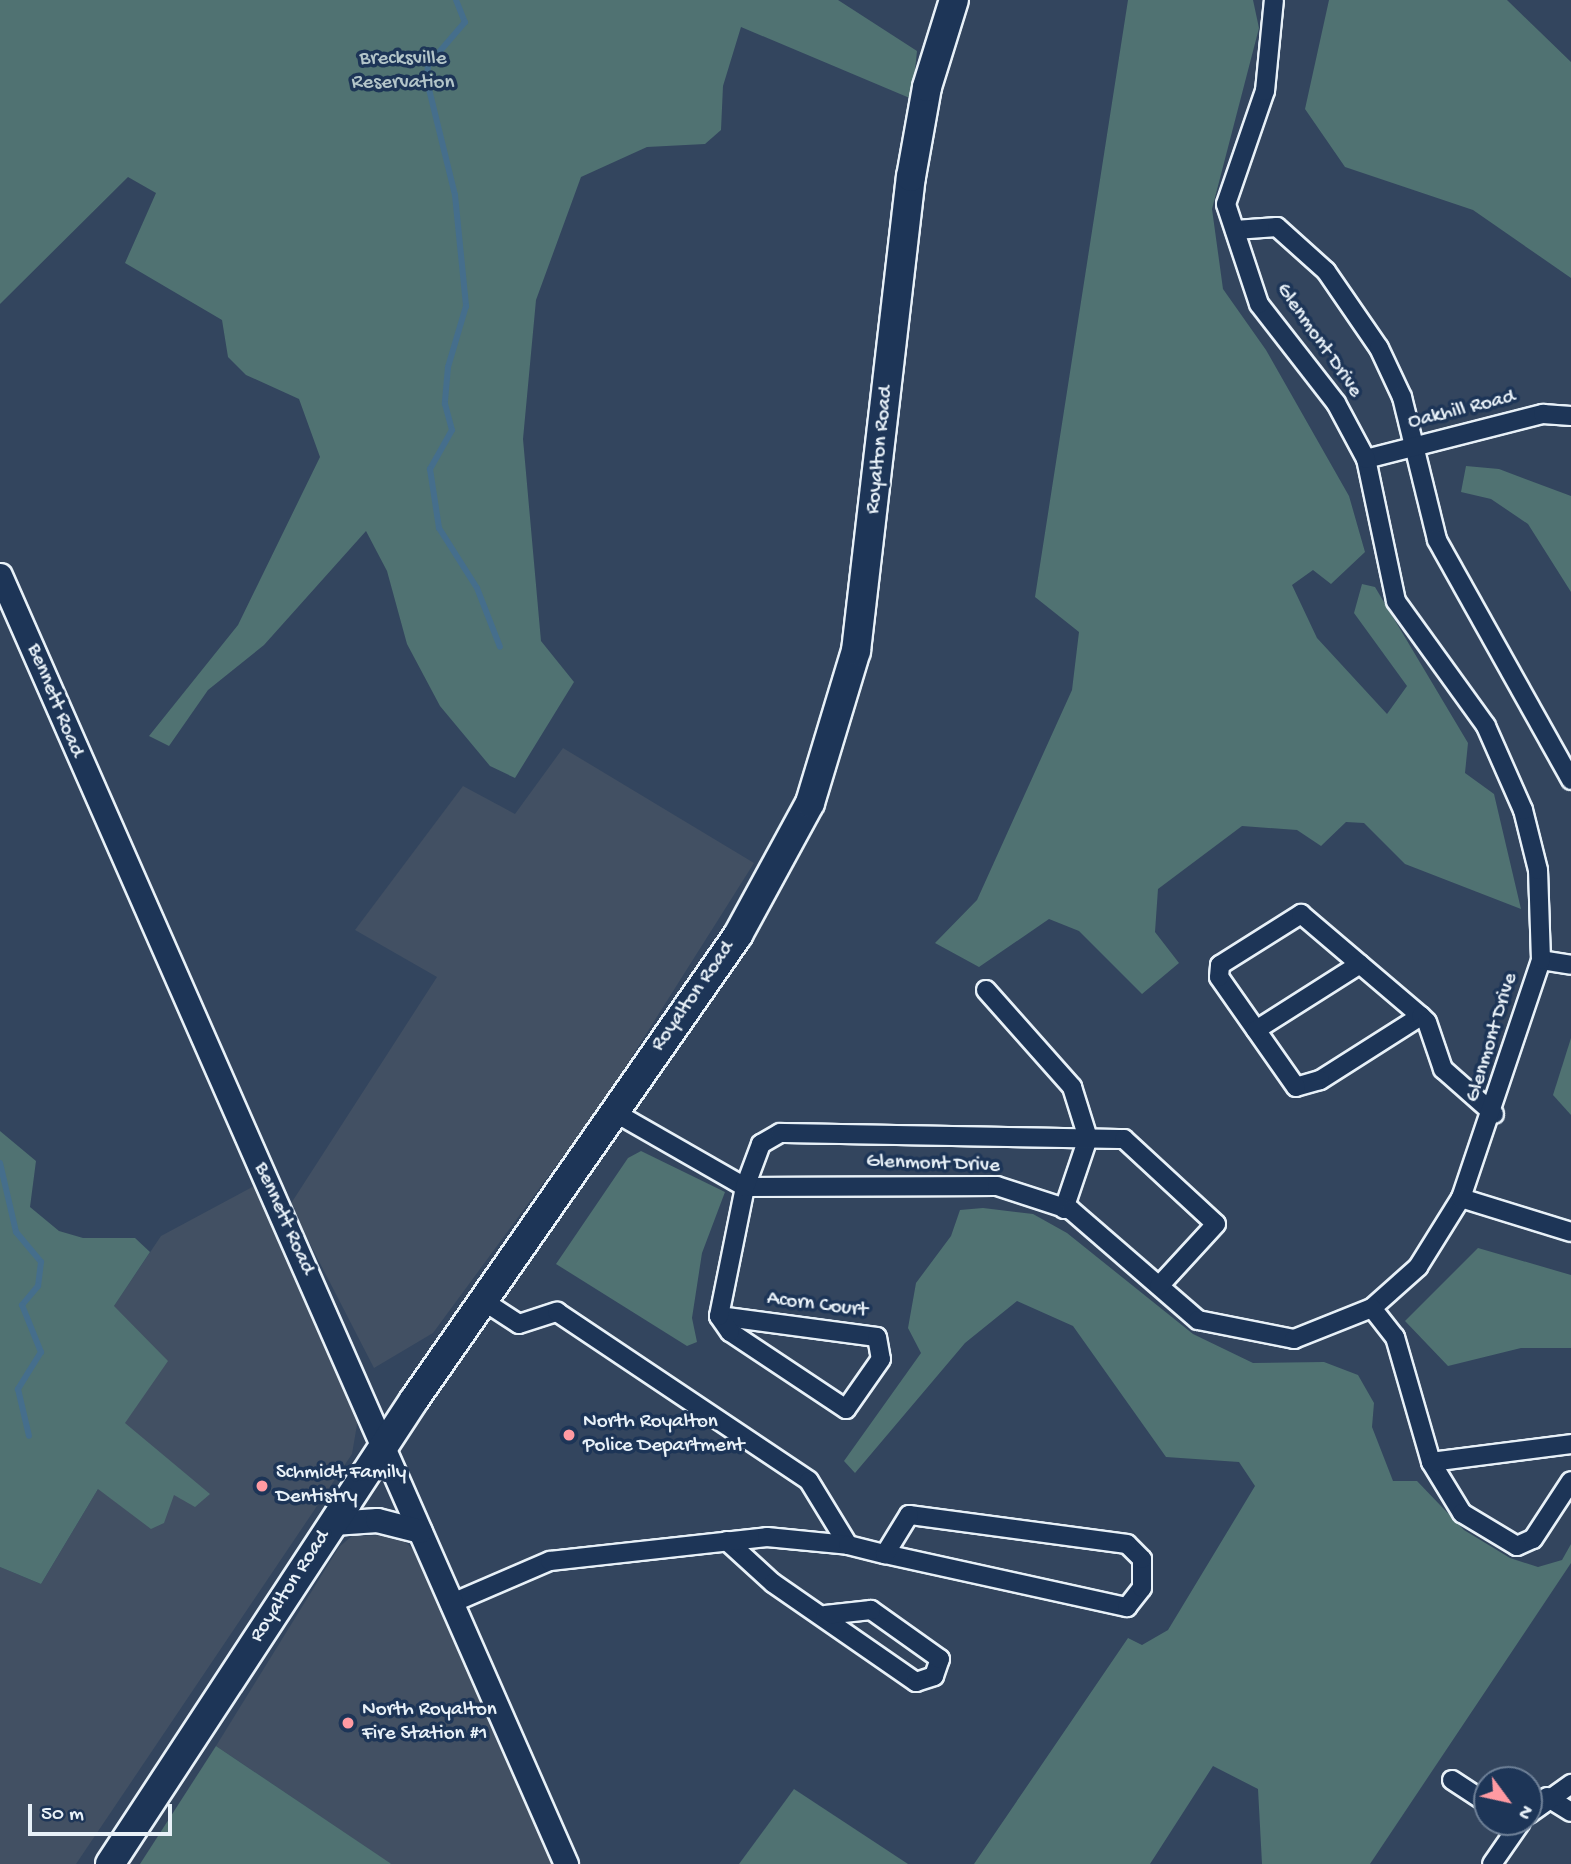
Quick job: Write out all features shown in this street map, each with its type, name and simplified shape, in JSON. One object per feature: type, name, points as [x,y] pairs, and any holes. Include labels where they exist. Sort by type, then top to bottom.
[{"type":"main road","name":"Royalton Road","points":[[110,1864],[384,1445],[614,1112],[776,869],[836,733],[870,564],[911,177],[927,87],[954,0]]},
{"type":"street","name":"Glenmont Drive","points":[[745,1187],[998,1186],[1063,1209],[1198,1320],[1294,1339],[1372,1308],[1418,1267],[1461,1198],[1494,1114],[1541,960],[1538,870],[1523,810],[1486,726],[1396,601],[1366,459],[1336,402],[1259,303],[1226,204],[1265,91],[1274,0]]},
{"type":"street","points":[[1235,230],[1277,227],[1326,271],[1379,348],[1402,397],[1437,540],[1456,581],[1571,779]]},
{"type":"street","name":"Oakhill Road","points":[[1366,459],[1543,414],[1571,416]]},
{"type":"street","name":"Bennett Road","points":[[0,575],[566,1864]]},
{"type":"street","points":[[1421,1016],[1320,1080],[1296,1087],[1219,977],[1220,965],[1301,914],[1421,1016],[1443,1069],[1494,1114]]},
{"type":"street","points":[[1541,960],[1571,965]]},
{"type":"street","points":[[1256,1030],[1360,964]]},
{"type":"street","points":[[986,990],[1072,1087],[1087,1138],[1063,1209]]},
{"type":"street","points":[[614,1112],[745,1187]]},
{"type":"street","points":[[719,1316],[745,1187],[761,1144],[780,1133],[1124,1139],[1216,1224],[1159,1286]]},
{"type":"street","points":[[1461,1198],[1571,1232]]},
{"type":"street","points":[[482,1300],[519,1324],[557,1312],[569,1320],[809,1481],[848,1545]]},
{"type":"street","points":[[1372,1308],[1395,1337],[1431,1462],[1462,1513],[1517,1546],[1533,1539],[1571,1480]]},
{"type":"street","name":"Acorn Court","points":[[719,1316],[877,1337],[881,1359],[846,1409],[730,1332],[719,1316]]},
{"type":"street","points":[[1431,1462],[1571,1444]]},
{"type":"street","points":[[450,1604],[550,1561],[767,1537],[848,1545],[885,1554],[1127,1606],[1142,1588],[1142,1559],[1127,1544],[1100,1540],[909,1515],[885,1554]]},
{"type":"street","points":[[333,1523],[377,1520],[420,1531]]},
{"type":"street","points":[[727,1541],[825,1615],[916,1682],[934,1676],[940,1659],[871,1610],[825,1615]]},
{"type":"street","points":[[1452,1780],[1473,1794]]},
{"type":"street","points":[[1543,1801],[1571,1784]]},
{"type":"street","points":[[1547,1797],[1571,1812]]},
{"type":"street","points":[[1492,1864],[1510,1836]]},
{"type":"shaded area","points":[[563,748],[754,863],[605,1099],[433,1333],[374,1368],[290,1205],[437,977],[355,930],[463,786],[515,814]]},
{"type":"shaded area","points":[[258,1184],[360,1407],[352,1454],[76,1864],[0,1864],[0,1567],[41,1584],[98,1489],[58,1389],[161,1236]]},
{"type":"shaded area","points":[[397,1535],[423,1558],[557,1864],[391,1864],[216,1746],[339,1547],[352,1536]]},
{"type":"green space","name":"Brecksville Reservation","points":[[0,0],[838,0],[917,51],[912,99],[741,27],[723,86],[721,130],[705,144],[647,147],[581,177],[536,300],[523,439],[541,641],[574,682],[515,778],[490,766],[440,706],[407,644],[387,571],[366,531],[264,645],[208,690],[169,746],[149,736],[238,625],[320,457],[299,399],[246,375],[228,357],[222,320],[125,263],[156,193],[128,177],[0,304]]},
{"type":"green space","points":[[1128,0],[1253,0],[1259,28],[1212,209],[1223,289],[1266,350],[1349,496],[1365,552],[1331,584],[1313,570],[1292,585],[1317,638],[1387,714],[1407,686],[1354,613],[1362,584],[1375,587],[1468,743],[1465,773],[1494,794],[1521,909],[1405,864],[1364,823],[1346,822],[1321,846],[1297,830],[1242,826],[1158,889],[1155,932],[1179,963],[1142,994],[1079,931],[1049,919],[979,967],[935,943],[977,900],[1072,690],[1079,632],[1035,597]]},
{"type":"green space","points":[[1329,0],[1507,0],[1571,62],[1571,278],[1473,210],[1345,167],[1305,109]]},
{"type":"green space","points":[[1466,466],[1499,469],[1571,496],[1571,592],[1528,524],[1491,499],[1461,492]]},
{"type":"green space","points":[[1571,1038],[1571,1115],[1553,1095]]},
{"type":"green space","points":[[0,1131],[36,1161],[30,1207],[59,1231],[83,1238],[135,1238],[150,1252],[114,1306],[168,1361],[125,1423],[210,1494],[195,1507],[174,1495],[164,1523],[151,1529],[98,1489],[41,1584],[0,1567]]},
{"type":"green space","points":[[641,1151],[725,1192],[702,1253],[692,1318],[697,1342],[687,1346],[556,1264],[628,1158]]},
{"type":"green space","points":[[983,1208],[1033,1214],[1067,1233],[1193,1334],[1253,1363],[1324,1362],[1358,1375],[1374,1403],[1372,1427],[1393,1481],[1417,1481],[1464,1530],[1510,1558],[1538,1567],[1562,1560],[1571,1544],[1571,1563],[1370,1864],[1262,1864],[1258,1789],[1213,1766],[1150,1864],[974,1864],[1128,1638],[1142,1645],[1168,1630],[1255,1486],[1239,1462],[1166,1457],[1073,1326],[1017,1301],[965,1343],[855,1473],[844,1461],[921,1353],[908,1328],[916,1283],[951,1236],[960,1210]]},
{"type":"green space","points":[[1478,1248],[1571,1275],[1571,1348],[1521,1348],[1448,1366],[1405,1321]]},
{"type":"green space","points":[[216,1746],[390,1863],[391,1864],[140,1864]]},
{"type":"green space","points":[[794,1789],[908,1864],[739,1864]]},
{"type":"waterway","points":[[456,0],[465,22],[428,65],[427,81],[455,195],[466,306],[448,367],[445,404],[452,430],[430,469],[439,528],[477,588],[500,647]]},
{"type":"waterway","points":[[0,1163],[16,1232],[41,1262],[38,1286],[22,1305],[41,1352],[18,1389],[29,1436]]},
{"type":"place","name":"North Royalton Police Department","points":[[569,1435]]},
{"type":"place","name":"Schmidt Family Dentistry","points":[[262,1486]]},
{"type":"place","name":"North Royalton Fire Station #1","points":[[348,1723]]}]
